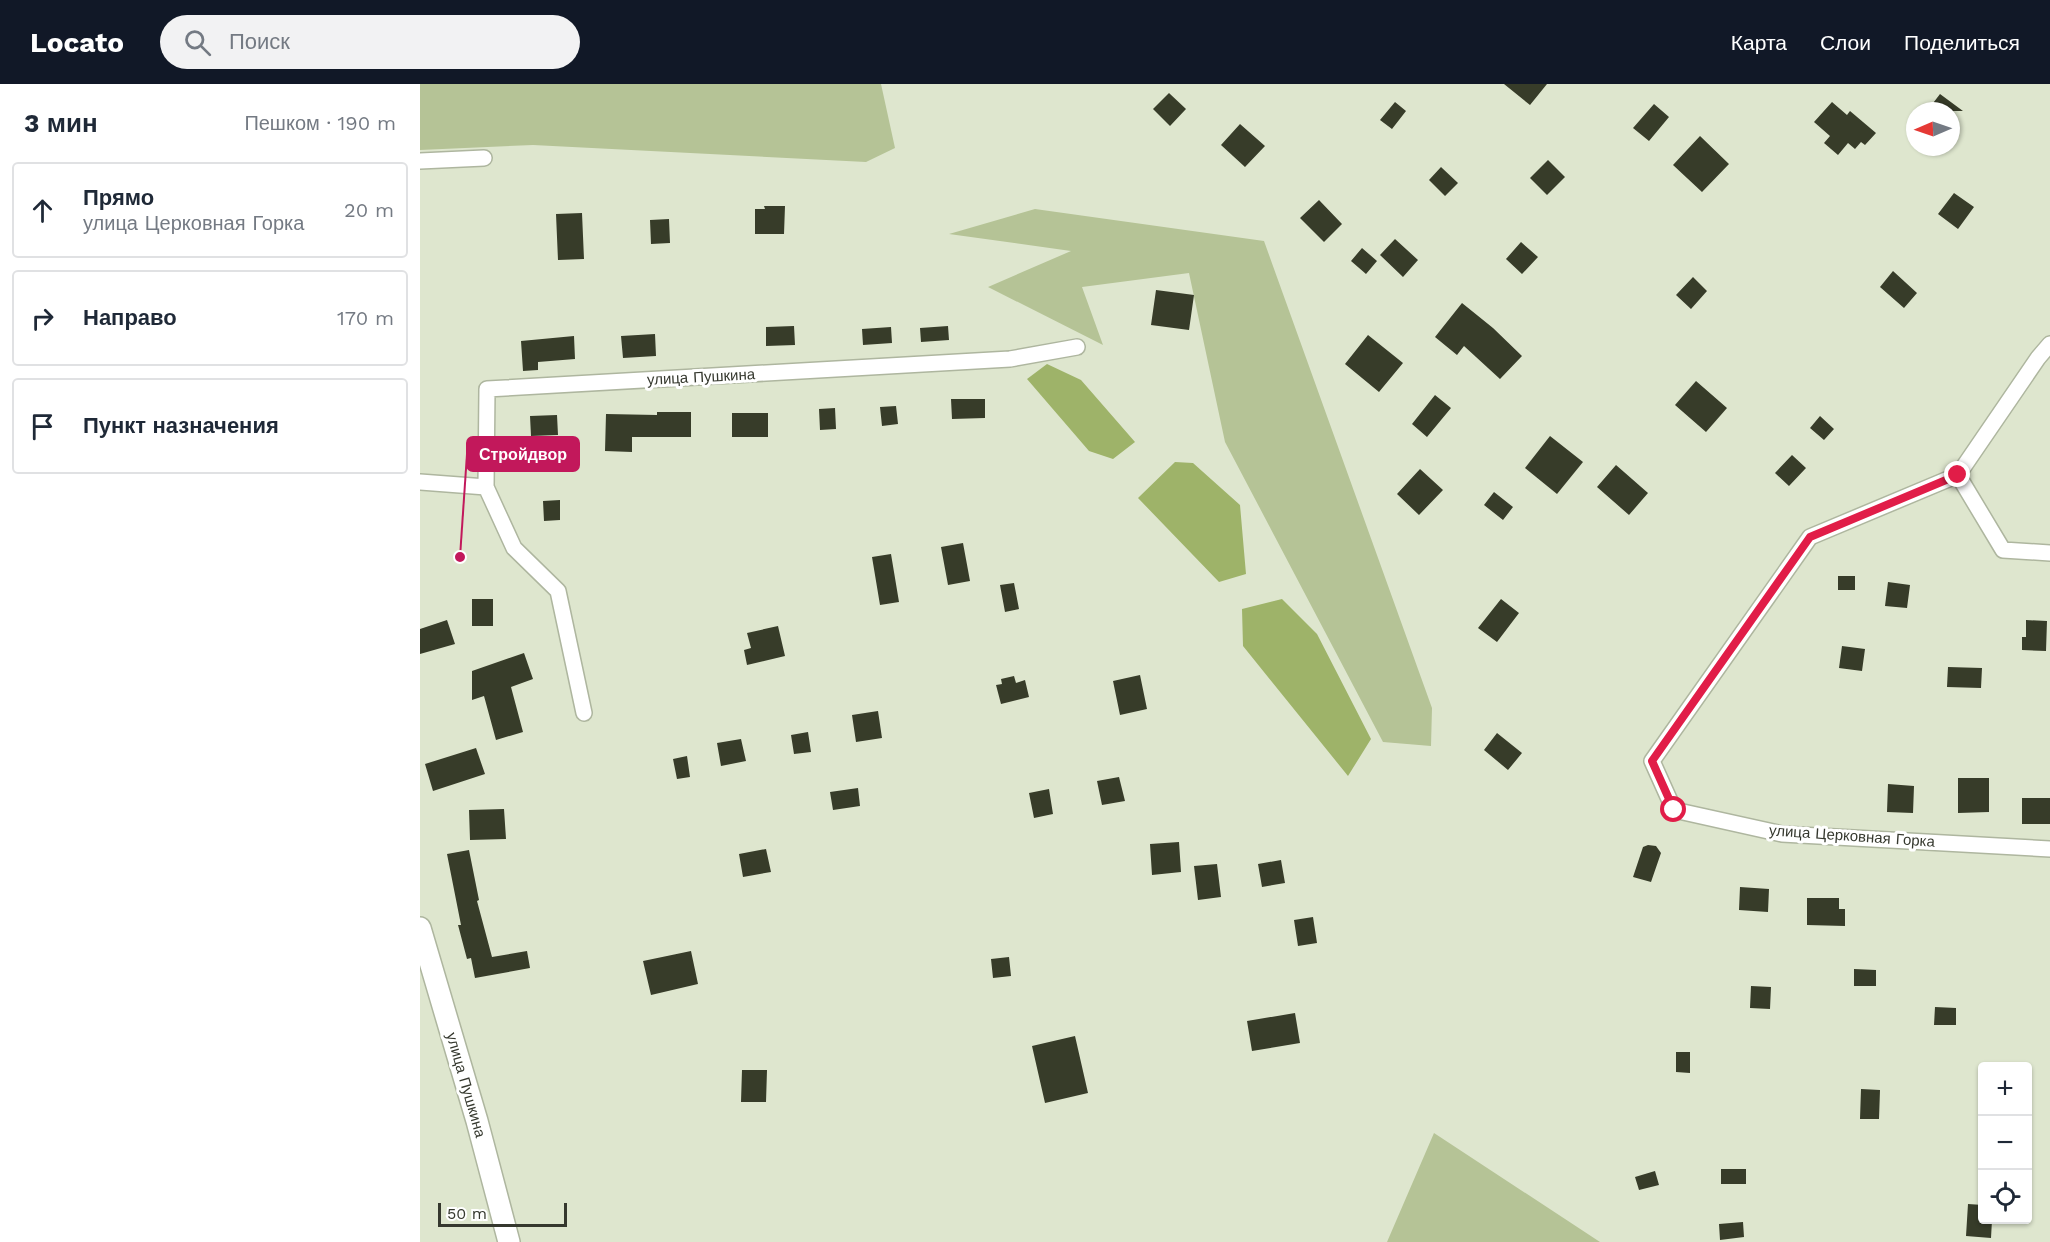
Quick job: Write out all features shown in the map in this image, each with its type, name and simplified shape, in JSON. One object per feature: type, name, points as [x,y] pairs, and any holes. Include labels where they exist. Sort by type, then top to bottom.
[{"type":"main road","name":"улица Пушкина","points":[[420,928],[477,1121],[509,1242]]},
{"type":"street","points":[[420,161],[484,158]]},
{"type":"street","points":[[2050,344],[1958,475],[2003,550],[2050,553]]},
{"type":"street","name":"улица Пушкина","points":[[486,487],[487,389],[1010,359],[1077,347]]},
{"type":"street","name":"улица Церковная Горка","points":[[1958,475],[1810,537],[1652,761],[1674,810],[1684,813],[1782,834],[2050,849]]},
{"type":"street","points":[[420,482],[486,487],[514,548],[558,591],[584,713]]},
{"type":"shaded area","points":[[420,84],[881,84],[895,148],[866,162],[533,145],[420,150]]},
{"type":"shaded area","points":[[1035,209],[1264,241],[1432,708],[1431,746],[1383,742],[1225,442],[1189,273],[1082,287],[1103,345],[988,287],[1071,251],[949,234]]},
{"type":"shaded area","points":[[1047,364],[1081,380],[1135,442],[1113,459],[1089,451],[1027,379]]},
{"type":"shaded area","points":[[1175,462],[1193,463],[1240,505],[1246,574],[1219,582],[1138,498]]},
{"type":"shaded area","points":[[1282,599],[1317,634],[1371,739],[1348,776],[1243,646],[1242,609]]},
{"type":"shaded area","points":[[1434,1133],[1600,1242],[1387,1242]]},
{"type":"building","points":[[1504,84],[1547,84],[1530,105]]},
{"type":"building","points":[[1169,93],[1186,109],[1170,126],[1153,109]]},
{"type":"building","points":[[1940,94],[1951,102],[1934,102]]},
{"type":"building","points":[[1395,102],[1406,111],[1392,129],[1380,120]]},
{"type":"building","points":[[1832,102],[1847,115],[1850,111],[1876,133],[1865,145],[1861,142],[1855,149],[1848,143],[1838,155],[1824,143],[1830,136],[1814,122]]},
{"type":"building","points":[[1654,104],[1669,117],[1649,141],[1633,128]]},
{"type":"building","points":[[1240,124],[1265,146],[1245,167],[1221,145]]},
{"type":"building","points":[[1700,136],[1729,164],[1702,192],[1673,165]]},
{"type":"building","points":[[1548,160],[1565,177],[1547,195],[1530,178]]},
{"type":"building","points":[[1441,167],[1458,183],[1445,196],[1429,180]]},
{"type":"building","points":[[1954,193],[1974,207],[1958,229],[1938,214]]},
{"type":"building","points":[[1319,200],[1342,224],[1324,242],[1300,218]]},
{"type":"building","points":[[764,206],[785,206],[784,234],[755,234],[755,209],[765,209]]},
{"type":"building","points":[[582,213],[584,259],[558,260],[556,214]]},
{"type":"building","points":[[669,219],[670,243],[651,244],[650,220]]},
{"type":"building","points":[[1395,239],[1418,260],[1403,277],[1380,255]]},
{"type":"building","points":[[1521,242],[1538,257],[1522,274],[1506,259]]},
{"type":"building","points":[[1362,248],[1377,261],[1366,274],[1351,261]]},
{"type":"building","points":[[1893,271],[1917,293],[1904,308],[1880,287]]},
{"type":"building","points":[[1693,277],[1707,291],[1691,309],[1676,295]]},
{"type":"building","points":[[1156,290],[1194,295],[1189,330],[1151,325]]},
{"type":"building","points":[[1462,303],[1522,356],[1500,379],[1464,346],[1457,355],[1435,337]]},
{"type":"building","points":[[794,326],[795,345],[766,346],[766,327]]},
{"type":"building","points":[[948,326],[949,340],[921,342],[920,328]]},
{"type":"building","points":[[891,327],[892,343],[863,345],[862,329]]},
{"type":"building","points":[[655,334],[656,356],[623,358],[621,336]]},
{"type":"building","points":[[1368,335],[1403,363],[1379,392],[1345,364]]},
{"type":"building","points":[[574,336],[575,359],[538,362],[538,370],[523,371],[521,341]]},
{"type":"building","points":[[1696,381],[1727,408],[1706,432],[1675,405]]},
{"type":"building","points":[[1435,395],[1451,408],[1427,437],[1412,424]]},
{"type":"building","points":[[951,399],[985,399],[985,418],[952,419]]},
{"type":"building","points":[[896,406],[898,424],[882,426],[880,407]]},
{"type":"building","points":[[835,408],[836,429],[820,430],[819,409]]},
{"type":"building","points":[[657,412],[691,412],[691,437],[632,437],[632,452],[605,451],[606,414],[657,415]]},
{"type":"building","points":[[732,413],[768,413],[768,437],[732,437]]},
{"type":"building","points":[[557,415],[558,435],[531,436],[530,416]]},
{"type":"building","points":[[1820,416],[1834,429],[1824,440],[1810,428]]},
{"type":"building","points":[[1550,436],[1583,462],[1557,494],[1525,468]]},
{"type":"building","points":[[1792,455],[1806,468],[1789,486],[1775,473]]},
{"type":"building","points":[[1616,465],[1648,493],[1629,515],[1597,487]]},
{"type":"building","points":[[1420,469],[1443,490],[1419,515],[1397,494]]},
{"type":"building","points":[[1494,492],[1513,507],[1503,520],[1484,505]]},
{"type":"building","points":[[560,500],[560,520],[544,521],[543,501]]},
{"type":"building","points":[[963,543],[970,581],[948,585],[941,547]]},
{"type":"building","points":[[891,554],[899,602],[880,605],[872,557]]},
{"type":"building","points":[[1838,576],[1855,576],[1855,590],[1838,590]]},
{"type":"building","points":[[1888,582],[1910,585],[1907,608],[1885,606]]},
{"type":"building","points":[[1014,583],[1019,609],[1005,612],[1000,585]]},
{"type":"building","points":[[472,599],[493,599],[493,626],[472,626]]},
{"type":"building","points":[[1501,599],[1519,613],[1497,642],[1478,628]]},
{"type":"building","points":[[447,620],[455,644],[420,654],[420,629]]},
{"type":"building","points":[[2026,620],[2047,621],[2046,651],[2022,650],[2022,637],[2026,637]]},
{"type":"building","points":[[778,626],[785,656],[747,665],[744,650],[751,648],[747,633]]},
{"type":"building","points":[[1842,646],[1865,649],[1862,671],[1839,668]]},
{"type":"building","points":[[524,653],[533,679],[511,687],[523,732],[496,740],[484,696],[472,700],[472,671]]},
{"type":"building","points":[[1948,667],[1982,668],[1981,688],[1947,687]]},
{"type":"building","points":[[1140,675],[1147,709],[1120,715],[1113,681]]},
{"type":"building","points":[[1014,676],[1016,683],[1025,680],[1029,697],[1001,704],[996,685],[1002,684],[1001,679]]},
{"type":"building","points":[[878,711],[882,738],[856,742],[852,715]]},
{"type":"building","points":[[808,732],[811,752],[794,754],[791,735]]},
{"type":"building","points":[[1497,733],[1522,753],[1508,770],[1484,750]]},
{"type":"building","points":[[741,739],[746,761],[721,766],[717,743]]},
{"type":"building","points":[[476,748],[485,774],[433,791],[425,764]]},
{"type":"building","points":[[687,756],[690,777],[677,779],[673,759]]},
{"type":"building","points":[[1119,777],[1125,801],[1102,805],[1097,781]]},
{"type":"building","points":[[1958,778],[1989,778],[1989,812],[1958,813]]},
{"type":"building","points":[[1888,784],[1914,786],[1913,813],[1887,812]]},
{"type":"building","points":[[858,788],[860,806],[833,810],[830,792]]},
{"type":"building","points":[[1049,789],[1053,814],[1034,818],[1029,793]]},
{"type":"building","points":[[2022,798],[2050,798],[2050,824],[2022,824]]},
{"type":"building","points":[[504,809],[506,839],[470,840],[469,810]]},
{"type":"building","points":[[1179,842],[1181,872],[1152,875],[1150,844]]},
{"type":"building","points":[[1656,846],[1661,853],[1651,882],[1633,877],[1643,847]]},
{"type":"building","points":[[766,849],[771,872],[743,877],[739,854]]},
{"type":"building","points":[[469,850],[479,900],[477,901],[492,957],[527,951],[530,968],[475,978],[471,958],[467,959],[458,925],[461,925],[447,854]]},
{"type":"building","points":[[1281,860],[1285,883],[1262,887],[1258,864]]},
{"type":"building","points":[[1217,864],[1221,897],[1198,900],[1194,866]]},
{"type":"building","points":[[1740,887],[1769,889],[1768,912],[1739,910]]},
{"type":"building","points":[[1807,898],[1839,898],[1839,909],[1845,909],[1845,926],[1807,925]]},
{"type":"building","points":[[1313,917],[1317,943],[1298,946],[1294,920]]},
{"type":"building","points":[[691,951],[698,984],[651,995],[643,961]]},
{"type":"building","points":[[1009,957],[1011,976],[993,978],[991,959]]},
{"type":"building","points":[[1854,969],[1876,970],[1876,986],[1854,986]]},
{"type":"building","points":[[1751,986],[1771,987],[1770,1009],[1750,1008]]},
{"type":"building","points":[[1935,1007],[1956,1008],[1956,1025],[1934,1025]]},
{"type":"building","points":[[1295,1013],[1300,1043],[1252,1051],[1247,1021]]},
{"type":"building","points":[[1075,1036],[1088,1093],[1045,1103],[1032,1046]]},
{"type":"building","points":[[1676,1052],[1690,1052],[1690,1073],[1676,1072]]},
{"type":"building","points":[[742,1070],[767,1070],[766,1102],[741,1102]]},
{"type":"building","points":[[1861,1089],[1880,1090],[1879,1119],[1860,1119]]},
{"type":"building","points":[[1721,1169],[1746,1169],[1746,1184],[1721,1184]]},
{"type":"building","points":[[1655,1171],[1659,1185],[1639,1190],[1635,1177]]},
{"type":"building","points":[[1968,1204],[1978,1205],[1978,1224],[1992,1224],[1991,1238],[1966,1236]]},
{"type":"building","points":[[1743,1222],[1744,1237],[1720,1240],[1719,1224]]},
{"type":"place","name":"Стройдвор","points":[[460,557]]},
{"type":"route","points":[[1674,810],[1652,761],[1810,537],[1958,475]]}]
